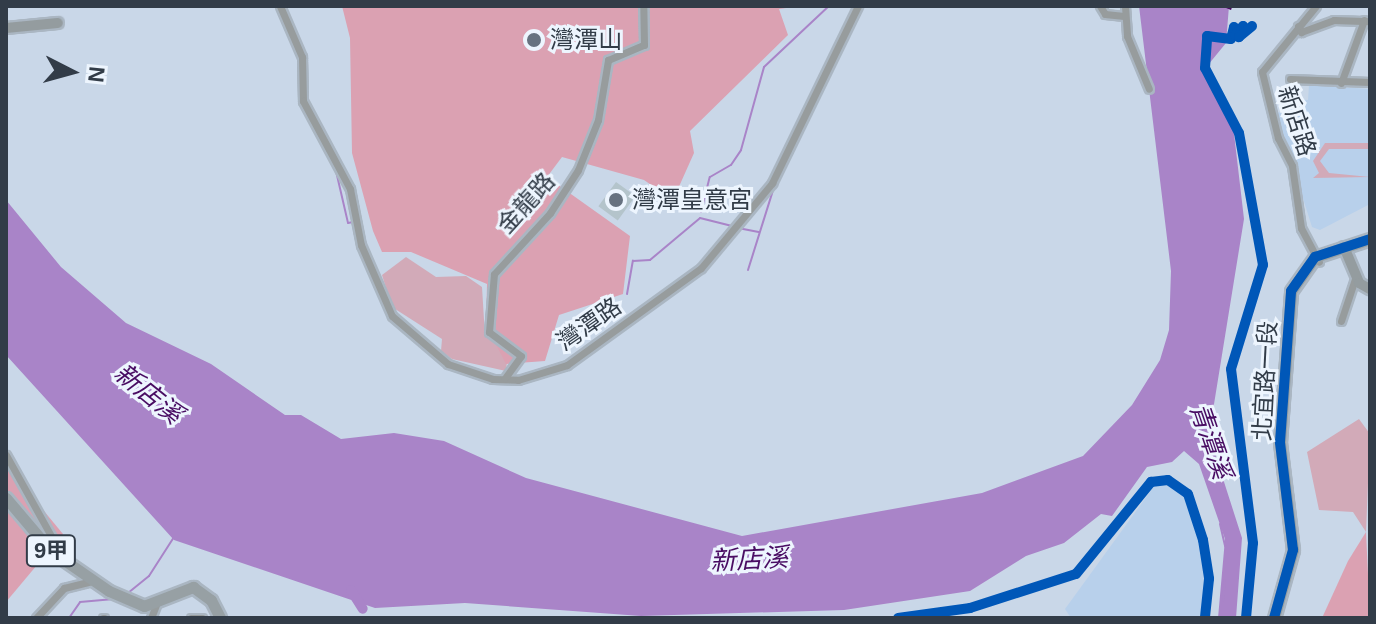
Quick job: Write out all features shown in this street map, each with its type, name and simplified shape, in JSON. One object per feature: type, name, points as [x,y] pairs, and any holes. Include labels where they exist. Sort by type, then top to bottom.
[{"type":"main road","points":[[1317,260],[1370,239]]},
{"type":"main road","points":[[1345,250],[1370,246]]},
{"type":"main road","name":"北宜路一段","points":[[1274,618],[1293,550],[1280,442],[1291,291],[1317,260]]},
{"type":"main road","name":"北宜路一段","points":[[1281,618],[1299,550],[1287,439],[1298,287],[1317,260]]},
{"type":"main road","name":"9甲","points":[[6,498],[51,551],[109,591],[138,605],[156,605],[173,590],[193,587],[211,600],[220,618]]},
{"type":"street","name":"灣潭路","points":[[280,6],[302,57],[303,101],[350,189],[361,245],[392,316],[448,364],[503,380],[567,365],[701,268],[772,183],[858,6]]},
{"type":"street","name":"金龍路","points":[[503,380],[521,356],[489,332],[494,274],[572,183],[598,120],[608,60],[644,45],[643,6]]},
{"type":"street","points":[[1100,6],[1105,14],[1124,16]]},
{"type":"street","points":[[1125,6],[1124,16],[1149,89]]},
{"type":"street","name":"新店路","points":[[1316,6],[1262,72],[1264,94],[1292,166],[1296,211],[1317,260]]},
{"type":"street","points":[[1298,26],[1301,32],[1334,20],[1367,20],[1341,83]]},
{"type":"street","points":[[6,28],[58,23]]},
{"type":"street","points":[[1290,79],[1370,82]]},
{"type":"street","points":[[1345,250],[1356,276],[1370,289]]},
{"type":"street","points":[[1341,321],[1356,276]]},
{"type":"street","points":[[6,455],[56,549],[88,578],[64,588],[36,618]]},
{"type":"street","points":[[151,618],[156,605]]},
{"type":"street","points":[[191,618],[202,618]]},
{"type":"shaded area","points":[[342,6],[800,6],[779,9],[788,35],[690,131],[694,153],[673,200],[644,180],[562,157],[547,177],[630,236],[623,294],[559,315],[545,361],[506,364],[486,325],[487,284],[411,252],[382,252],[373,231],[352,153],[350,38]]},
{"type":"shaded area","points":[[1309,85],[1370,89],[1370,204],[1320,230],[1312,227],[1276,112],[1289,114],[1292,99],[1308,100]]},
{"type":"shaded area","points":[[1325,143],[1370,143],[1370,149],[1329,149],[1320,161],[1329,173],[1370,177],[1313,178],[1319,173],[1313,161]]},
{"type":"shaded area","points":[[406,257],[436,277],[466,276],[482,287],[485,336],[508,352],[506,371],[452,359],[441,351],[442,339],[392,307],[382,275]]},
{"type":"shaded area","points":[[1359,419],[1370,434],[1366,532],[1353,512],[1319,510],[1307,452]]},
{"type":"shaded area","points":[[6,465],[63,534],[6,602]]},
{"type":"shaded area","points":[[1155,485],[1177,486],[1183,493],[1204,554],[1203,618],[1071,618],[1065,609]]},
{"type":"shaded area","points":[[1366,532],[1370,618],[1322,618],[1348,561]]},
{"type":"water","name":"新店溪","points":[[1139,6],[1229,6],[1226,43],[1208,65],[1233,125],[1244,219],[1209,435],[1242,538],[1236,618],[1218,618],[1225,539],[1199,464],[1184,451],[1172,462],[1147,467],[1112,516],[1101,514],[1064,543],[1026,556],[970,591],[844,610],[641,616],[465,603],[375,608],[174,540],[6,355],[6,200],[61,267],[126,323],[211,364],[285,415],[301,415],[341,439],[394,433],[444,441],[526,478],[742,536],[982,493],[1083,456],[1132,405],[1160,360],[1169,330],[1171,271]]},
{"type":"building","name":"灣潭皇意宮","points":[[616,182],[635,196],[618,220],[598,206]]},
{"type":"waterway","points":[[701,212],[710,177],[731,165],[741,150],[764,67],[829,6]]},
{"type":"waterway","points":[[336,171],[348,223],[353,222]]},
{"type":"waterway","points":[[748,270],[775,184]]},
{"type":"waterway","points":[[627,294],[633,261],[650,260],[700,218],[732,226]]},
{"type":"waterway","points":[[738,228],[759,232]]},
{"type":"waterway","name":"青潭溪","points":[[1220,524],[1225,546]]},
{"type":"waterway","points":[[128,593],[149,576],[174,537]]},
{"type":"waterway","name":"青潭溪","points":[[1223,601],[1225,580]]},
{"type":"waterway","points":[[351,590],[363,609]]},
{"type":"waterway","points":[[69,618],[80,602],[114,599]]},
{"type":"ferry route","points":[[1224,6],[1231,9]]},
{"type":"cycle path","points":[[1246,618],[1253,543],[1231,369],[1263,265],[1239,133],[1205,68],[1207,36],[1231,39],[1234,27],[1235,35],[1243,26],[1239,37],[1252,26]]},
{"type":"cycle path","points":[[1274,618],[1293,550],[1280,442],[1291,291],[1315,257],[1370,239]]},
{"type":"cycle path","points":[[898,618],[970,608],[1076,574],[1151,482],[1168,480],[1188,494],[1203,540],[1209,579],[1205,618]]},
{"type":"place","name":"灣潭山","points":[[534,40]]},
{"type":"place","name":"灣潭皇意宮","points":[[616,200]]}]
